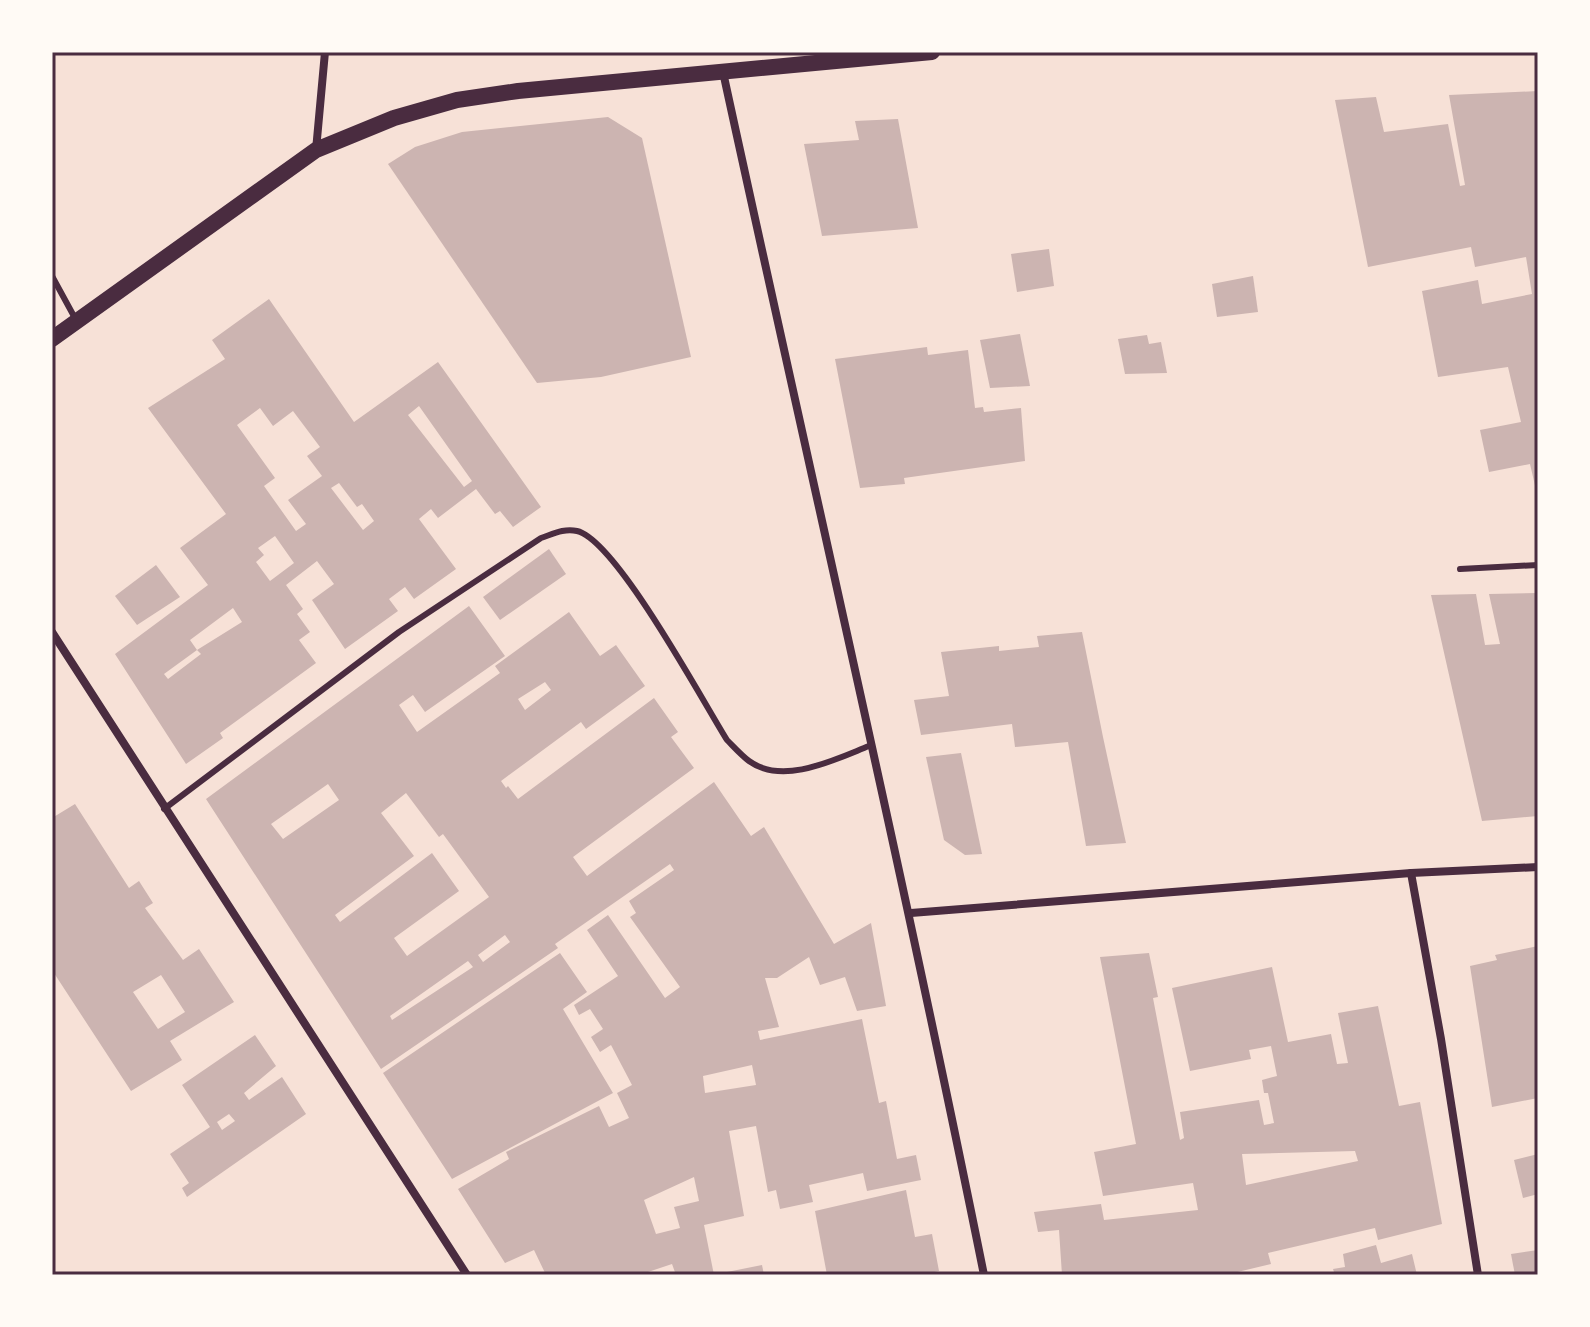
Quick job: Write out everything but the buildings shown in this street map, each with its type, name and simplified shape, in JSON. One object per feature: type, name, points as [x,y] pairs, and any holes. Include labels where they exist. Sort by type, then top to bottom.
[{"type":"main road","points":[[52,339],[316,150],[394,118],[457,100],[932,52]]},
{"type":"street","points":[[316,150],[325,52]]},
{"type":"street","points":[[722,71],[869,746],[911,913],[984,1275]]},
{"type":"street","points":[[52,632],[467,1275]]},
{"type":"street","points":[[911,913],[1411,873],[1538,867]]},
{"type":"street","points":[[1411,873],[1478,1275]]},
{"type":"lane","points":[[52,276],[76,320]]},
{"type":"lane","points":[[164,809],[399,632],[541,538],[563,530],[579,531],[613,558],[727,740],[751,763],[780,771],[818,765],[869,746]]},
{"type":"lane","points":[[1460,569],[1538,565]]}]
